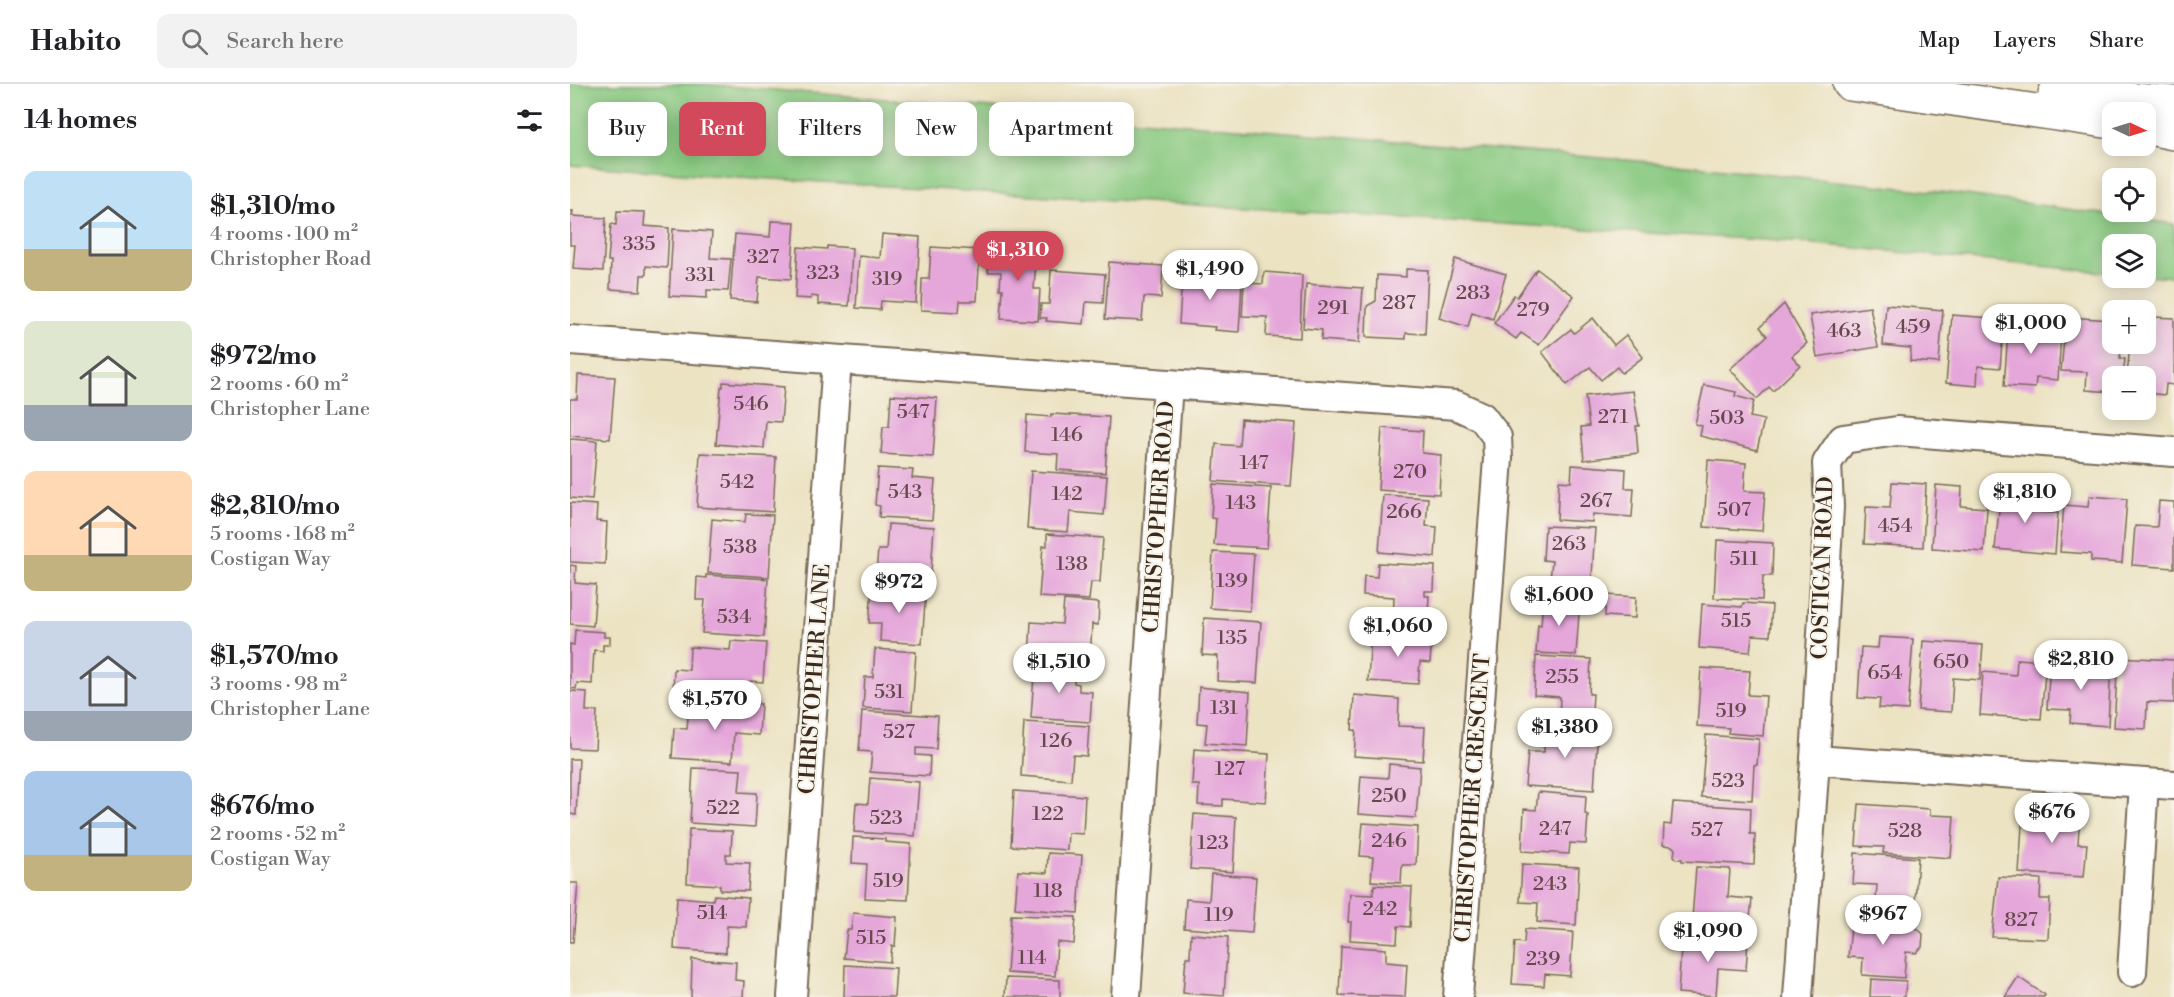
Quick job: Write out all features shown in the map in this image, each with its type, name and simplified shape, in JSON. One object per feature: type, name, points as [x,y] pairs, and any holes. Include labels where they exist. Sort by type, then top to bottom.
[{"type":"highway","points":[[1850,84],[2102,121]]},
{"type":"highway","points":[[1928,84],[2174,103]]},
{"type":"highway","points":[[2156,129],[2174,133]]},
{"type":"street","name":"CHRISTOPHER ROAD","points":[[570,340],[1168,384],[1126,997]]},
{"type":"street","name":"CHRISTOPHER LANE","points":[[792,997],[837,360]]},
{"type":"street","name":"CHRISTOPHER CRESCENT","points":[[1168,384],[1456,405],[1482,417],[1497,437],[1498,459],[1458,997]]},
{"type":"street","name":"COSTIGAN ROAD","points":[[1798,997],[1815,760],[1829,507],[1827,463],[1843,440],[1897,431],[2174,452]]},
{"type":"street","points":[[1815,760],[2174,785]]},
{"type":"street","points":[[2132,972],[2144,784]]},
{"type":"green space","points":[[570,84],[701,84],[920,102],[895,102],[895,156],[977,156],[977,107],[989,108],[989,156],[1134,156],[1134,120],[1687,165],[1959,194],[2102,214],[2102,222],[2156,221],[2174,224],[2174,277],[2156,276],[2156,234],[2102,234],[2102,272],[1795,242],[570,165]]},
{"type":"building","points":[[570,211],[573,211],[572,216],[606,218],[603,271],[573,269],[575,245],[570,245]]},
{"type":"building","points":[[617,211],[645,212],[644,226],[669,228],[667,268],[646,266],[646,275],[641,275],[640,291],[610,289],[611,261],[608,261],[611,224],[616,225]]},
{"type":"building","points":[[771,221],[795,222],[791,279],[759,277],[757,302],[730,300],[735,234],[770,237]]},
{"type":"building","points":[[673,229],[712,232],[710,258],[731,259],[728,291],[707,290],[707,298],[669,296]]},
{"type":"building","points":[[882,234],[920,237],[916,303],[881,301],[880,310],[856,308],[859,256],[880,258]]},
{"type":"building","points":[[1004,244],[1037,246],[1034,289],[1040,289],[1038,321],[1001,319],[1003,289],[1000,289],[1001,272],[988,272],[989,255],[1003,256]]},
{"type":"building","points":[[827,246],[852,248],[849,306],[818,304],[818,297],[795,298],[798,247],[827,249]]},
{"type":"building","points":[[931,247],[980,250],[977,301],[960,301],[959,312],[921,310],[922,279],[929,279]]},
{"type":"building","points":[[1455,259],[1506,274],[1493,319],[1472,312],[1468,327],[1439,318]]},
{"type":"building","points":[[1109,262],[1163,266],[1161,298],[1144,297],[1142,321],[1105,319]]},
{"type":"building","points":[[1194,264],[1217,266],[1216,280],[1242,282],[1239,332],[1179,324],[1182,278],[1193,279]]},
{"type":"building","points":[[1406,269],[1428,270],[1425,334],[1406,333],[1406,339],[1366,337],[1367,306],[1376,301],[1377,275],[1406,277]]},
{"type":"building","points":[[1537,269],[1574,296],[1539,345],[1521,333],[1516,339],[1494,323]]},
{"type":"building","points":[[1051,270],[1105,274],[1103,303],[1086,302],[1084,324],[1046,321],[1047,318],[1040,318],[1041,304],[1049,304]]},
{"type":"building","points":[[1264,272],[1302,275],[1300,338],[1266,336],[1267,317],[1242,316],[1244,283],[1263,284]]},
{"type":"building","points":[[1306,284],[1363,288],[1359,343],[1321,340],[1322,330],[1303,328]]},
{"type":"building","points":[[1784,304],[1807,343],[1792,356],[1800,365],[1773,391],[1769,387],[1757,399],[1730,369],[1767,336],[1760,327]]},
{"type":"building","points":[[1886,305],[1943,310],[1939,363],[1910,361],[1911,348],[1883,345]]},
{"type":"building","points":[[1870,307],[1878,347],[1817,357],[1810,315]]},
{"type":"building","points":[[1952,315],[2004,319],[2000,368],[1978,366],[1977,386],[1946,383]]},
{"type":"building","points":[[2066,317],[2102,319],[2102,354],[2120,354],[2120,359],[2125,359],[2124,366],[2102,366],[2102,391],[2086,390],[2087,372],[2061,371]]},
{"type":"building","points":[[2156,317],[2174,318],[2174,385],[2166,384],[2165,395],[2156,394],[2156,366],[2128,366],[2129,354],[2156,354]]},
{"type":"building","points":[[1593,318],[1614,345],[1626,335],[1643,357],[1622,373],[1617,367],[1601,380],[1590,367],[1567,385],[1542,352],[1571,329],[1574,333]]},
{"type":"building","points":[[2014,318],[2036,319],[2035,333],[2061,335],[2058,380],[2036,378],[2035,388],[2004,386],[2008,332],[2013,332]]},
{"type":"building","points":[[578,375],[615,377],[610,439],[570,436],[570,399],[577,399]]},
{"type":"building","points":[[723,382],[784,387],[781,422],[766,421],[764,448],[716,444]]},
{"type":"building","points":[[1704,385],[1736,392],[1735,396],[1754,401],[1750,417],[1764,420],[1757,450],[1700,436],[1702,426],[1695,424]]},
{"type":"building","points":[[1633,391],[1639,426],[1636,426],[1638,453],[1584,460],[1581,427],[1589,426],[1585,396]]},
{"type":"building","points":[[891,395],[937,398],[933,457],[881,454],[883,427],[889,427]]},
{"type":"building","points":[[1051,414],[1109,417],[1105,473],[1057,470],[1058,454],[1025,452],[1027,415],[1051,417]]},
{"type":"building","points":[[1241,419],[1296,423],[1291,486],[1213,481],[1216,444],[1239,446]]},
{"type":"building","points":[[1382,428],[1423,431],[1422,453],[1441,455],[1439,494],[1378,490]]},
{"type":"building","points":[[570,439],[597,441],[592,500],[570,498]]},
{"type":"building","points":[[700,453],[776,457],[773,512],[697,507]]},
{"type":"building","points":[[1708,460],[1746,463],[1744,491],[1765,492],[1762,531],[1704,527]]},
{"type":"building","points":[[1572,465],[1626,469],[1625,488],[1634,488],[1632,517],[1593,514],[1592,522],[1557,520],[1559,481],[1571,482]]},
{"type":"building","points":[[878,468],[913,470],[912,478],[935,480],[932,520],[879,517],[880,506],[875,505]]},
{"type":"building","points":[[1031,471],[1107,476],[1104,515],[1070,512],[1068,532],[1027,529]]},
{"type":"building","points":[[1892,482],[1926,484],[1923,547],[1864,544],[1866,507],[1890,508]]},
{"type":"building","points":[[1213,484],[1271,488],[1267,548],[1214,545],[1216,519],[1211,518]]},
{"type":"building","points":[[1936,485],[1962,487],[1961,506],[1987,508],[1984,552],[1932,548]]},
{"type":"building","points":[[2001,490],[2040,493],[2039,512],[2058,513],[2055,554],[1995,549]]},
{"type":"building","points":[[1383,495],[1428,498],[1426,526],[1437,527],[1435,557],[1379,552]]},
{"type":"building","points":[[2089,496],[2127,499],[2122,563],[2091,561],[2091,554],[2060,552],[2064,505],[2088,507]]},
{"type":"building","points":[[2159,501],[2174,502],[2174,568],[2132,565],[2135,526],[2157,527]]},
{"type":"building","points":[[570,503],[597,505],[596,521],[607,522],[605,564],[570,562]]},
{"type":"building","points":[[746,514],[773,515],[769,577],[708,573],[712,519],[745,522]]},
{"type":"building","points":[[888,524],[934,527],[930,587],[875,584],[878,550],[886,550]]},
{"type":"building","points":[[1545,526],[1595,528],[1591,592],[1572,591],[1572,580],[1550,579],[1552,561],[1543,560]]},
{"type":"building","points":[[1047,534],[1103,538],[1100,582],[1091,582],[1089,600],[1039,597],[1043,546],[1047,546]]},
{"type":"building","points":[[1717,540],[1773,543],[1772,576],[1763,576],[1762,600],[1714,598]]},
{"type":"building","points":[[1213,552],[1254,554],[1250,611],[1210,608]]},
{"type":"building","points":[[1378,563],[1435,566],[1434,591],[1425,591],[1425,596],[1429,596],[1427,630],[1393,628],[1394,597],[1363,595],[1364,576],[1377,577]]},
{"type":"building","points":[[570,565],[576,566],[575,583],[596,585],[593,626],[570,624]]},
{"type":"building","points":[[706,575],[768,579],[764,637],[702,633],[705,600],[696,600],[697,577],[706,578]]},
{"type":"building","points":[[879,586],[926,589],[922,644],[880,641],[881,623],[869,623],[872,588],[879,589]]},
{"type":"building","points":[[1606,595],[1636,597],[1635,618],[1605,616]]},
{"type":"building","points":[[1543,598],[1580,600],[1576,655],[1536,653]]},
{"type":"building","points":[[1064,600],[1099,603],[1098,625],[1092,624],[1090,662],[1029,658],[1031,622],[1062,624]]},
{"type":"building","points":[[1743,603],[1772,605],[1770,636],[1752,635],[1750,652],[1699,648],[1702,604],[1742,607]]},
{"type":"building","points":[[1204,618],[1261,622],[1257,683],[1217,681],[1218,656],[1202,655]]},
{"type":"building","points":[[575,630],[604,632],[604,637],[610,637],[610,645],[603,645],[603,651],[594,650],[592,684],[577,683],[576,689],[570,688],[570,644],[574,645]]},
{"type":"building","points":[[1371,633],[1432,637],[1430,663],[1420,662],[1418,684],[1368,681]]},
{"type":"building","points":[[1879,637],[1913,639],[1908,710],[1879,708],[1880,699],[1858,698],[1861,647],[1878,648]]},
{"type":"building","points":[[731,641],[766,643],[763,682],[750,681],[749,700],[673,695],[674,669],[689,670],[690,647],[730,650]]},
{"type":"building","points":[[1923,641],[1983,645],[1980,680],[1953,678],[1951,712],[1918,710]]},
{"type":"building","points":[[875,649],[916,652],[912,711],[863,708],[865,677],[873,677]]},
{"type":"building","points":[[1536,656],[1591,659],[1589,694],[1593,694],[1591,725],[1559,723],[1560,697],[1534,695]]},
{"type":"building","points":[[2118,657],[2174,660],[2174,703],[2147,702],[2146,729],[2114,727]]},
{"type":"building","points":[[2017,659],[2046,661],[2041,719],[1980,715],[1983,672],[2016,675]]},
{"type":"building","points":[[2079,660],[2111,662],[2108,726],[2070,723],[2071,710],[2047,709],[2050,661],[2078,662]]},
{"type":"building","points":[[1035,661],[1075,663],[1074,683],[1079,684],[1079,691],[1092,692],[1090,722],[1031,718]]},
{"type":"building","points":[[1701,668],[1750,671],[1748,695],[1766,696],[1763,736],[1728,733],[1729,728],[1697,726]]},
{"type":"building","points":[[1199,687],[1250,692],[1247,746],[1205,743],[1207,724],[1197,723]]},
{"type":"building","points":[[570,691],[587,692],[586,711],[597,711],[595,749],[570,748]]},
{"type":"building","points":[[1354,695],[1399,699],[1398,726],[1425,727],[1423,761],[1354,756],[1356,730],[1352,730]]},
{"type":"building","points":[[724,701],[761,704],[759,735],[734,733],[732,762],[672,758],[674,728],[687,729],[689,705],[723,707]]},
{"type":"building","points":[[862,711],[938,716],[936,749],[916,748],[916,755],[930,756],[929,776],[870,772],[872,752],[859,751]]},
{"type":"building","points":[[1024,722],[1089,726],[1087,756],[1073,755],[1071,780],[1021,776]]},
{"type":"building","points":[[1545,725],[1598,728],[1594,790],[1525,786],[1528,752],[1544,752]]},
{"type":"building","points":[[1706,735],[1759,739],[1757,765],[1754,765],[1752,800],[1701,797]]},
{"type":"building","points":[[1194,749],[1269,754],[1266,802],[1223,799],[1223,806],[1198,805],[1199,785],[1192,785]]},
{"type":"building","points":[[570,759],[579,759],[576,815],[570,814]]},
{"type":"building","points":[[1389,764],[1420,767],[1416,818],[1358,814],[1361,776],[1388,778]]},
{"type":"building","points":[[693,768],[741,770],[739,792],[757,793],[755,827],[690,823]]},
{"type":"building","points":[[870,778],[919,782],[915,836],[854,832],[856,803],[868,804]]},
{"type":"building","points":[[1014,791],[1085,796],[1083,834],[1068,833],[1067,850],[1011,846]]},
{"type":"building","points":[[1538,792],[1586,796],[1585,814],[1588,815],[1586,844],[1570,843],[1569,854],[1522,851],[1524,809],[1536,810]]},
{"type":"building","points":[[1673,803],[1751,808],[1750,834],[1755,834],[1754,865],[1677,859],[1672,846],[1663,845],[1664,824],[1671,825]]},
{"type":"building","points":[[1859,804],[1930,809],[1930,815],[1954,816],[1951,858],[1883,853],[1884,847],[1856,846]]},
{"type":"building","points":[[2023,809],[2080,812],[2078,844],[2087,844],[2084,877],[2019,873]]},
{"type":"building","points":[[1194,814],[1236,817],[1233,872],[1190,869]]},
{"type":"building","points":[[1363,823],[1418,827],[1416,865],[1402,865],[1401,883],[1371,881],[1373,857],[1360,856]]},
{"type":"building","points":[[689,829],[732,831],[731,854],[726,854],[726,862],[750,863],[748,891],[720,890],[720,885],[687,883]]},
{"type":"building","points":[[853,837],[885,839],[885,842],[911,844],[908,900],[865,898],[867,864],[852,863]]},
{"type":"building","points":[[1048,853],[1082,855],[1078,913],[1015,908],[1018,871],[1047,873]]},
{"type":"building","points":[[1855,853],[1918,858],[1914,916],[1875,913],[1877,885],[1853,884]]},
{"type":"building","points":[[1522,864],[1579,867],[1576,925],[1537,922],[1538,903],[1520,902]]},
{"type":"building","points":[[1696,867],[1730,869],[1728,897],[1752,899],[1748,937],[1691,932]]},
{"type":"building","points":[[1211,874],[1256,877],[1252,933],[1184,928],[1186,899],[1209,901]]},
{"type":"building","points":[[1998,877],[2041,879],[2040,899],[2050,899],[2048,939],[1992,937]]},
{"type":"building","points":[[570,883],[578,883],[573,942],[570,942]]},
{"type":"building","points":[[1374,885],[1412,887],[1410,927],[1398,926],[1397,943],[1350,940],[1351,922],[1348,922],[1350,894],[1373,895]]},
{"type":"building","points":[[714,895],[748,898],[746,927],[727,926],[726,953],[674,949],[677,897],[713,900]]},
{"type":"building","points":[[853,913],[897,917],[895,946],[892,946],[890,962],[844,958],[847,930],[851,930]]},
{"type":"building","points":[[1011,915],[1076,917],[1074,944],[1057,942],[1055,976],[1007,973]]},
{"type":"building","points":[[1852,918],[1907,922],[1906,927],[1917,928],[1923,934],[1922,947],[1916,953],[1906,952],[1904,978],[1862,975],[1863,958],[1848,957]]},
{"type":"building","points":[[1525,929],[1573,932],[1570,976],[1545,974],[1544,986],[1512,984],[1515,942],[1524,943]]},
{"type":"building","points":[[1191,934],[1228,937],[1224,996],[1183,993],[1186,957],[1190,957]]},
{"type":"building","points":[[1682,936],[1748,940],[1746,970],[1718,968],[1716,996],[1678,993]]},
{"type":"building","points":[[1341,946],[1386,949],[1386,962],[1407,964],[1405,997],[1339,995]]},
{"type":"building","points":[[692,959],[736,962],[735,980],[744,981],[743,997],[691,997]]},
{"type":"building","points":[[845,965],[896,968],[894,997],[844,997]]},
{"type":"building","points":[[2018,977],[2045,995],[2044,997],[2005,997]]},
{"type":"building","points":[[1006,978],[1060,980],[1060,997],[1005,997]]},
{"type":"building","points":[[1871,979],[1906,981],[1905,997],[1870,997]]}]
